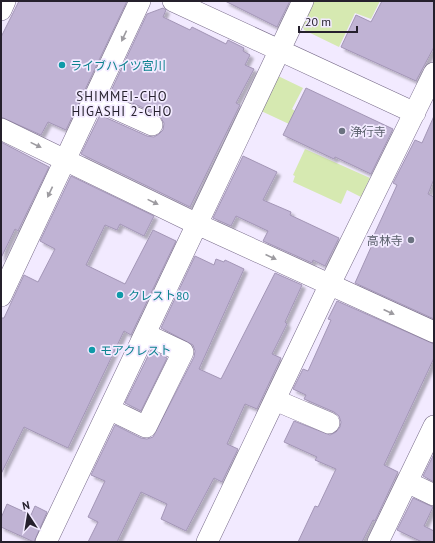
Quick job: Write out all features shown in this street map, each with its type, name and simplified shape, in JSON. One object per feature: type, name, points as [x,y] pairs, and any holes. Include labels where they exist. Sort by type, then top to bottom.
[{"type":"street","points":[[1,10],[5,1]]},
{"type":"street","points":[[1,296],[140,1]]},
{"type":"street","points":[[173,1],[415,113]]},
{"type":"street","points":[[46,542],[303,1]]},
{"type":"street","points":[[207,542],[330,284],[434,73]]},
{"type":"street","points":[[94,99],[152,125]]},
{"type":"street","points":[[1,129],[197,224],[434,332]]},
{"type":"street","points":[[109,409],[146,427],[183,352],[145,334]]},
{"type":"street","points":[[275,400],[329,423]]},
{"type":"street","points":[[378,542],[434,426]]},
{"type":"street","points":[[407,482],[434,494]]},
{"type":"green space","points":[[313,1],[380,1],[371,19],[355,13],[339,47],[304,30],[302,23]]},
{"type":"green space","points":[[276,75],[303,88],[292,109],[295,111],[289,124],[259,110]]},
{"type":"green space","points":[[305,149],[370,178],[361,197],[347,190],[341,204],[293,182],[295,176],[293,175]]},
{"type":"building","points":[[19,1],[127,1],[66,130],[48,122],[41,135],[1,117],[1,37]]},
{"type":"building","points":[[225,1],[290,1],[277,27]]},
{"type":"building","points":[[382,1],[434,1],[434,47],[416,81],[341,47],[356,15],[371,22]]},
{"type":"building","points":[[163,8],[166,10],[163,17],[190,30],[192,27],[226,44],[228,40],[244,48],[243,51],[250,55],[245,65],[254,69],[236,103],[240,105],[190,207],[81,154],[100,115],[147,136],[154,137],[163,130],[164,123],[157,114],[110,93],[147,14]]},
{"type":"building","points":[[306,88],[393,129],[371,174],[335,157],[334,159],[283,135]]},
{"type":"building","points":[[434,116],[434,179],[428,194],[434,197],[434,319],[355,283],[376,236],[374,235],[397,185],[393,183],[415,140],[422,143]]},
{"type":"building","points":[[1,142],[49,167],[18,231],[15,229],[1,258]]},
{"type":"building","points":[[243,156],[277,172],[263,200],[291,212],[290,215],[339,238],[325,266],[313,260],[312,263],[263,241],[268,231],[236,216],[231,226],[213,218]]},
{"type":"building","points":[[71,176],[154,216],[144,236],[120,224],[117,230],[105,225],[86,265],[125,284],[153,230],[176,241],[131,335],[124,331],[68,448],[24,427],[1,474],[1,318],[4,318],[24,275],[38,282],[55,249],[40,241]]},
{"type":"building","points":[[195,256],[214,265],[216,259],[224,262],[225,260],[244,269],[199,369],[221,379],[275,273],[302,285],[285,322],[287,324],[272,354],[281,358],[257,409],[245,404],[227,444],[238,449],[222,482],[214,478],[186,531],[161,519],[167,504],[141,492],[117,542],[88,542],[98,522],[88,517],[105,481],[91,475],[115,425],[141,438],[147,439],[153,437],[194,357],[195,351],[193,345],[161,328]]},
{"type":"building","points":[[337,301],[434,344],[434,358],[384,465],[398,472],[375,521],[373,520],[362,542],[298,542],[315,506],[318,507],[336,469],[315,460],[317,457],[284,442],[294,421],[330,435],[336,432],[340,427],[341,422],[339,416],[334,412],[304,399],[306,395],[293,389],[303,369],[308,371],[331,320],[328,319]]},
{"type":"building","points":[[151,350],[167,358],[141,411],[125,403]]},
{"type":"building","points":[[434,454],[434,482],[423,476]]},
{"type":"building","points":[[413,498],[433,507],[424,526],[434,531],[434,542],[422,542],[397,530]]},
{"type":"building","points":[[7,504],[31,515],[35,506],[47,512],[34,542],[1,527],[1,518]]},
{"type":"place","name":"ライブハイツ宮川","points":[[62,65]]},
{"type":"place","name":"浄行寺","points":[[342,131]]},
{"type":"place","name":"高林寺","points":[[411,240]]},
{"type":"place","name":"クレスト80","points":[[120,295]]},
{"type":"place","name":"モアクレスト","points":[[92,350]]},
{"type":"district","name":"SHIMMEI-CHO HIGASHI 2-CHO","points":[[122,104]]}]
